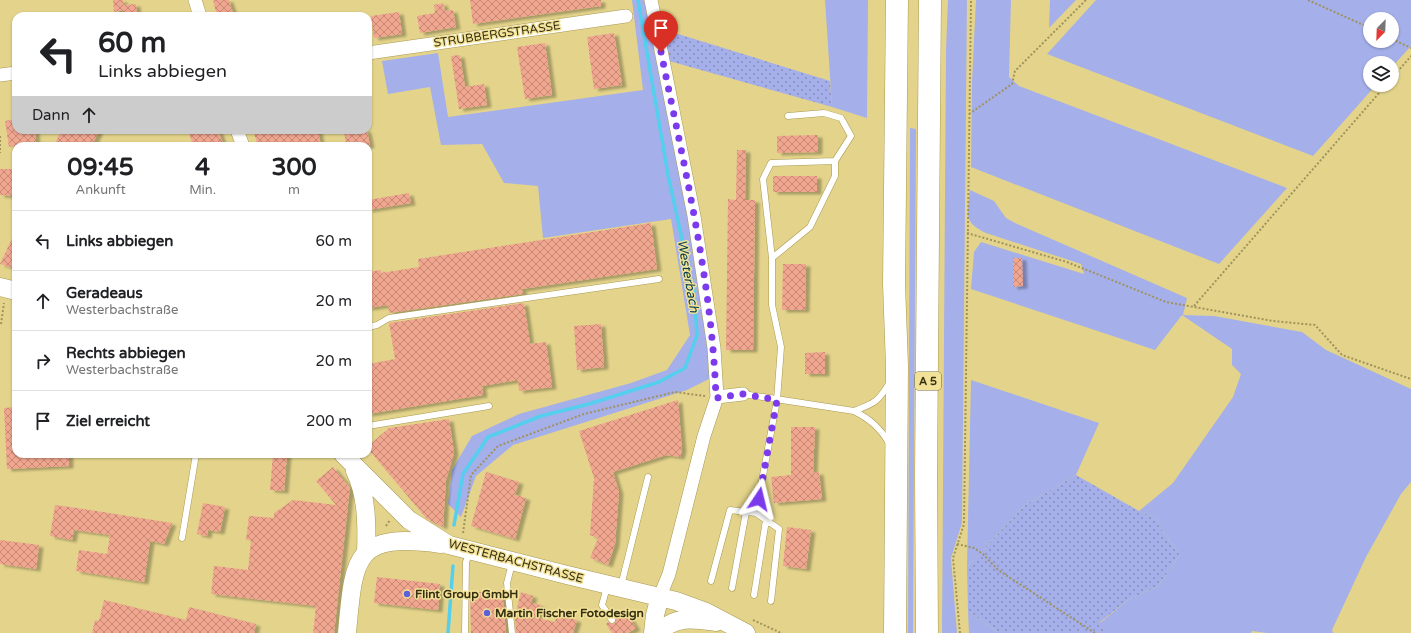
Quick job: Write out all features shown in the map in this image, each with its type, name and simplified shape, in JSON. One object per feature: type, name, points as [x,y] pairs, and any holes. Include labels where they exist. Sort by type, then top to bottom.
[{"type":"highway","name":"A 5","points":[[895,633],[897,366],[894,284],[897,0]]},
{"type":"highway","name":"A 5","points":[[927,633],[926,476],[930,0]]},
{"type":"main road","name":"WESTERBACHSTRASSE","points":[[347,459],[409,520],[461,544],[513,561],[660,596],[692,606],[746,633]]},
{"type":"main road","name":"WESTERBACHSTRASSE","points":[[347,459],[362,491],[366,526],[366,552]]},
{"type":"main road","points":[[347,633],[355,570],[366,552],[374,546],[390,540],[461,544]]},
{"type":"main road","points":[[653,633],[655,615],[660,596]]},
{"type":"main road","points":[[659,633],[674,622],[689,619],[727,624]]},
{"type":"street","points":[[195,0],[199,12]]},
{"type":"street","points":[[651,0],[694,216],[714,348],[716,398],[704,436],[669,574],[660,596]]},
{"type":"street","name":"STRUBBERGSTRASSE","points":[[372,52],[626,16]]},
{"type":"street","points":[[0,75],[12,74]]},
{"type":"street","points":[[716,398],[743,394]]},
{"type":"lane","points":[[772,258],[810,227],[834,176],[835,161],[851,136],[841,118],[824,113],[788,116]]},
{"type":"lane","points":[[756,513],[777,400],[781,347],[772,305],[772,258],[763,179],[771,163],[835,161]]},
{"type":"lane","points":[[372,326],[389,318],[659,279]]},
{"type":"lane","points":[[854,411],[875,403],[882,395],[897,366]]},
{"type":"lane","points":[[743,394],[854,411],[868,418],[881,430],[889,443],[896,464]]},
{"type":"lane","points":[[372,425],[489,406]]},
{"type":"lane","points":[[182,538],[195,458]]},
{"type":"lane","points":[[612,620],[602,605],[614,586],[648,477]]},
{"type":"lane","points":[[711,581],[730,510],[756,513],[779,529],[771,601]]},
{"type":"lane","points":[[732,588],[746,512]]},
{"type":"lane","points":[[754,595],[766,520]]},
{"type":"lane","points":[[461,544],[466,562],[465,633]]},
{"type":"lane","points":[[512,633],[507,583],[513,561]]},
{"type":"path","points":[[960,633],[953,558],[964,524],[968,114],[971,0]]},
{"type":"path","points":[[968,114],[1012,84],[1015,71],[1086,0]]},
{"type":"path","points":[[1308,0],[1363,25]]},
{"type":"path","points":[[1399,42],[1411,48]]},
{"type":"path","points":[[1399,70],[1411,56]]},
{"type":"path","points":[[1194,306],[1380,92]]},
{"type":"path","points":[[0,136],[0,153]]},
{"type":"path","points":[[967,233],[1067,262],[1166,302],[1273,321],[1315,325],[1342,355],[1411,379]]},
{"type":"path","points":[[1,324],[7,293]]},
{"type":"path","points":[[461,544],[471,475],[498,446],[584,414],[675,392],[716,398]]},
{"type":"path","points":[[957,544],[974,548],[983,554],[998,570],[1095,633]]},
{"type":"shaded area","points":[[632,0],[656,0],[713,377],[687,390],[513,445],[476,476],[461,517],[448,504],[452,470],[472,436],[519,414],[631,383],[667,370],[690,335],[671,219],[543,238],[538,186],[504,183],[482,144],[441,145],[430,87],[388,94],[382,61],[438,53],[448,117],[643,90]]},
{"type":"shaded area","points":[[825,0],[868,0],[867,118],[832,107]]},
{"type":"shaded area","points":[[948,0],[967,0],[962,523],[951,558],[957,633],[942,633],[946,49]]},
{"type":"shaded area","points":[[976,0],[1011,0],[1009,77],[1019,86],[1287,188],[1219,264],[971,167],[972,82]]},
{"type":"shaded area","points":[[1050,0],[1076,0],[1049,28]]},
{"type":"shaded area","points":[[1096,0],[1411,0],[1411,46],[1399,59],[1399,56],[1363,56],[1363,92],[1370,92],[1313,156],[1047,54]]},
{"type":"shaded area","points":[[662,29],[830,81],[832,107],[669,61]]},
{"type":"shaded area","points":[[910,128],[916,129],[913,633],[908,633]]},
{"type":"shaded area","points":[[970,190],[994,201],[1006,218],[1015,223],[1187,298],[1183,315],[1214,316],[1302,332],[1326,350],[1411,389],[1411,482],[1401,494],[1366,557],[1332,630],[1333,633],[1267,633],[1252,631],[1251,633],[1108,633],[1100,623],[1128,600],[1158,586],[1180,555],[1159,526],[1157,519],[1139,511],[1173,483],[1233,397],[1241,374],[1232,365],[1232,349],[1182,315],[1155,350],[971,289],[974,252],[981,242],[1084,274],[1081,264],[986,233],[978,229],[973,225],[968,216]]},
{"type":"shaded area","points":[[971,380],[1099,423],[1076,475],[1025,505],[967,567]]},
{"type":"shaded area","points":[[1076,475],[1139,511],[1157,519],[1159,526],[1180,555],[1158,586],[1128,600],[1100,622],[1108,633],[999,633],[968,611],[967,567],[1025,505]]},
{"type":"shaded area","points":[[968,611],[999,633],[969,633]]},
{"type":"building","points":[[113,0],[123,0],[124,8],[124,5],[136,4],[137,12],[124,12],[124,10],[114,12]]},
{"type":"building","points":[[213,0],[229,0],[233,12],[216,12]]},
{"type":"building","points":[[470,0],[601,0],[601,6],[473,24]]},
{"type":"building","points":[[443,3],[445,11],[453,10],[456,27],[420,33],[417,16],[435,13],[434,5]]},
{"type":"building","points":[[399,12],[402,34],[374,38],[372,16]]},
{"type":"building","points":[[614,33],[622,85],[594,89],[587,37]]},
{"type":"building","points":[[545,43],[552,95],[525,99],[517,47]]},
{"type":"building","points":[[460,55],[465,87],[484,84],[487,105],[459,109],[451,56]]},
{"type":"building","points":[[12,120],[12,134],[35,134],[36,142],[12,142],[12,146],[9,147],[5,121]]},
{"type":"building","points":[[59,134],[97,134],[94,142],[56,142]]},
{"type":"building","points":[[189,134],[220,134],[222,142],[192,142]]},
{"type":"building","points":[[254,134],[319,134],[320,142],[257,142]]},
{"type":"building","points":[[344,134],[368,134],[369,142],[346,142]]},
{"type":"building","points":[[818,135],[818,152],[777,153],[777,136]]},
{"type":"building","points":[[737,150],[746,150],[745,200],[755,200],[753,350],[726,350],[728,199],[736,200]]},
{"type":"building","points":[[0,169],[12,169],[12,196],[0,195]]},
{"type":"building","points":[[773,176],[817,176],[817,192],[773,192]]},
{"type":"building","points":[[409,193],[411,203],[372,209],[372,199]]},
{"type":"building","points":[[651,223],[657,269],[522,289],[523,294],[389,313],[388,305],[372,307],[372,271],[381,270],[381,273],[419,267],[418,259]]},
{"type":"building","points":[[12,238],[12,268],[0,264]]},
{"type":"building","points":[[1013,258],[1022,258],[1023,286],[1013,287]]},
{"type":"building","points":[[783,264],[806,264],[805,310],[782,310]]},
{"type":"building","points":[[524,303],[530,344],[546,342],[552,387],[519,391],[518,380],[482,386],[483,395],[372,413],[372,363],[395,359],[389,323]]},
{"type":"building","points":[[601,324],[604,367],[577,370],[574,326]]},
{"type":"building","points":[[825,352],[825,374],[805,374],[805,353]]},
{"type":"building","points":[[678,400],[682,450],[680,457],[666,455],[613,472],[619,492],[615,544],[608,565],[590,558],[598,538],[590,535],[594,478],[579,431]]},
{"type":"building","points":[[12,407],[12,458],[69,458],[69,466],[7,469],[4,408]]},
{"type":"building","points":[[449,419],[454,453],[446,480],[443,527],[427,519],[372,454],[372,443],[389,428]]},
{"type":"building","points":[[791,427],[815,427],[813,473],[819,472],[822,499],[774,503],[771,477],[791,475]]},
{"type":"building","points":[[273,458],[287,458],[284,491],[270,490]]},
{"type":"building","points":[[333,467],[350,488],[334,633],[313,633],[316,606],[211,594],[214,566],[248,570],[251,540],[246,540],[249,516],[274,518],[274,513],[293,500],[336,505],[316,481]]},
{"type":"building","points":[[486,472],[519,482],[515,495],[526,498],[515,539],[471,526]]},
{"type":"building","points":[[203,503],[225,507],[220,532],[208,530],[207,536],[197,534]]},
{"type":"building","points":[[55,505],[172,523],[164,544],[150,541],[144,582],[76,571],[79,550],[107,554],[110,535],[74,530],[72,540],[50,536]]},
{"type":"building","points":[[787,527],[811,530],[806,569],[783,566]]},
{"type":"building","points":[[0,540],[39,545],[36,569],[0,564]]},
{"type":"building","name":"Flint Group GmbH","points":[[377,577],[440,584],[438,610],[374,603]]},
{"type":"building","name":"Martin Fischer Fotodesign","points":[[502,590],[506,633],[471,633],[470,593]]},
{"type":"building","points":[[521,592],[533,596],[531,603],[541,605],[537,618],[555,622],[557,615],[577,620],[573,633],[516,633],[515,616]]},
{"type":"building","points":[[104,600],[186,620],[189,607],[256,624],[254,633],[92,633],[95,620],[99,621]]},
{"type":"building","points":[[626,612],[636,628],[628,633],[612,633],[606,624],[608,622],[614,624],[616,618]]},
{"type":"waterway","name":"Westerbach","points":[[454,525],[463,474],[488,437],[541,416],[589,404],[659,382],[685,368],[697,335],[694,294],[668,175],[638,0]]},
{"type":"waterway","name":"Westerbach","points":[[448,633],[453,566]]},
{"type":"place","name":"Flint Group GmbH","points":[[407,594]]},
{"type":"place","name":"Martin Fischer Fotodesign","points":[[487,613]]},
{"type":"route","points":[[661,52],[694,216],[714,348],[716,398],[743,394],[777,400],[759,499]]}]
